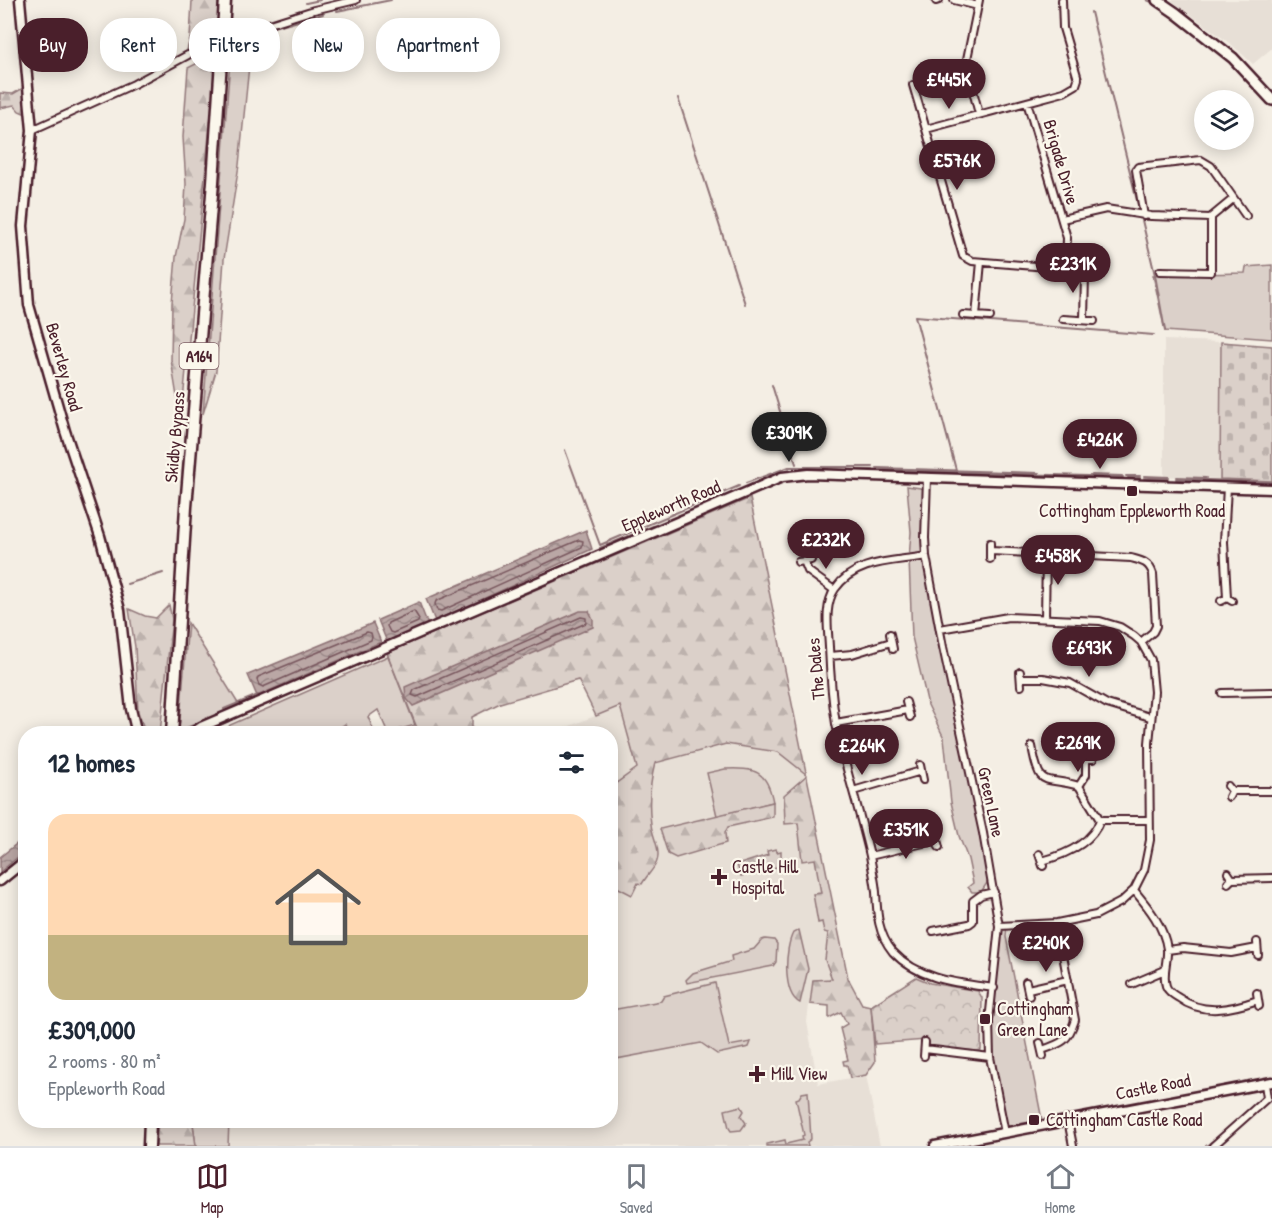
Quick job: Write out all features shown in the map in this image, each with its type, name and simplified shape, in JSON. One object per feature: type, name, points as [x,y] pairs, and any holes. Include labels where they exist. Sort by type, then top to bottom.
[{"type":"highway","name":"Skidby Bypass","points":[[173,726],[186,507],[213,182],[225,0]]},
{"type":"highway","points":[[149,1146],[150,1128]]},
{"type":"main road","points":[[1157,0],[1233,58],[1272,100]]},
{"type":"street","name":"Beverley Road","points":[[20,0],[32,130],[23,226],[29,305],[64,431],[100,536],[120,610],[131,709],[135,726]]},
{"type":"street","points":[[280,21],[356,0]]},
{"type":"street","points":[[954,0],[979,3],[966,64],[979,114]]},
{"type":"street","points":[[926,129],[1070,90],[1078,82],[1063,28],[1062,0]]},
{"type":"street","points":[[32,130],[134,84],[188,55]]},
{"type":"street","points":[[913,85],[963,256],[972,261],[1061,268],[1066,266],[1083,270],[1085,274],[1084,320]]},
{"type":"street","name":"Brigade Drive","points":[[1028,102],[1067,238],[1066,266]]},
{"type":"street","points":[[1144,216],[1136,170],[1140,166],[1201,159],[1211,166],[1246,216]]},
{"type":"street","points":[[1062,219],[1106,209],[1144,216],[1210,218],[1233,199]]},
{"type":"street","points":[[1160,271],[1211,272],[1212,220],[1210,218]]},
{"type":"street","points":[[976,316],[981,262]]},
{"type":"street","points":[[963,315],[990,317]]},
{"type":"street","points":[[1063,319],[1094,321]]},
{"type":"street","name":"Eppleworth Road","points":[[205,726],[782,477],[808,474],[1272,489]]},
{"type":"street","name":"Green Lane","points":[[927,478],[926,556],[999,926],[989,1021],[990,1057],[1005,1134]]},
{"type":"street","points":[[1227,487],[1224,542],[1227,600]]},
{"type":"street","points":[[990,543],[990,559]]},
{"type":"street","points":[[991,551],[1131,558],[1143,561],[1150,566],[1153,574],[1155,626],[1153,632],[1141,642]]},
{"type":"street","points":[[1045,618],[1046,554]]},
{"type":"street","points":[[804,561],[808,571],[834,590],[859,569],[873,563],[926,556]]},
{"type":"street","name":"The Dales","points":[[834,590],[827,614],[836,723],[870,856],[876,891],[876,912],[881,934],[893,951],[931,977],[994,988]]},
{"type":"street","points":[[940,629],[1008,617],[1100,621],[1120,627],[1141,642],[1150,660],[1153,674],[1154,692],[1150,717],[1148,855],[1144,870],[1134,890],[1110,909],[1081,919],[1057,923],[999,926]]},
{"type":"street","points":[[830,656],[892,646],[890,634]]},
{"type":"street","points":[[1020,686],[1020,675],[1070,683],[1107,704],[1150,717]]},
{"type":"street","points":[[1222,693],[1272,692]]},
{"type":"street","points":[[836,723],[907,706],[910,717]]},
{"type":"street","points":[[1031,751],[1038,775],[1045,780],[1079,786],[1100,820]]},
{"type":"street","points":[[1079,786],[1086,775],[1086,759]]},
{"type":"street","points":[[853,791],[920,768],[923,780]]},
{"type":"street","points":[[1230,792],[1272,791]]},
{"type":"street","points":[[1100,820],[1149,820]]},
{"type":"street","points":[[1039,854],[1042,864],[1075,849],[1091,834],[1100,820]]},
{"type":"street","points":[[870,856],[937,840]]},
{"type":"street","points":[[0,881],[18,866]]},
{"type":"street","points":[[1229,878],[1272,878]]},
{"type":"street","points":[[1134,890],[1154,914],[1167,950],[1166,987],[1170,992],[1196,1008],[1225,1009],[1258,1000]]},
{"type":"street","points":[[933,931],[969,924],[973,921],[973,901],[981,895],[994,892]]},
{"type":"street","points":[[1042,1049],[1061,1044],[1071,1034],[1075,1020],[1057,923]]},
{"type":"street","points":[[1167,950],[1183,948],[1231,952],[1257,948]]},
{"type":"street","points":[[1131,984],[1165,970]]},
{"type":"street","points":[[1028,989],[1068,980]]},
{"type":"street","points":[[924,1056],[925,1045],[990,1057]]},
{"type":"street","points":[[1214,1146],[1267,1098],[1268,1083]]},
{"type":"street","name":"Castle Road","points":[[935,1146],[1268,1083]]},
{"type":"street","points":[[1068,1120],[1073,1146]]},
{"type":"shaded area","points":[[1171,0],[1272,0],[1272,48],[1253,64],[1232,45]]},
{"type":"shaded area","points":[[1164,340],[1221,342],[1220,479],[1164,476]]},
{"type":"shaded area","name":"Castle Hill Hospital","points":[[620,706],[637,768],[726,744],[778,752],[807,776],[848,978],[812,980],[807,1022],[818,1084],[866,1075],[880,1146],[198,1146],[197,1128],[618,1128],[618,726],[570,726]]},
{"type":"green space","points":[[192,0],[218,0],[219,18],[191,18]]},
{"type":"green space","points":[[188,68],[189,72],[215,72],[181,421],[171,360],[172,303],[176,257],[184,219],[186,184],[183,137]]},
{"type":"green space","points":[[229,72],[248,72],[239,165],[224,259],[216,371],[203,414]]},
{"type":"green space","points":[[23,88],[26,114],[14,105],[0,108],[0,93],[13,94]]},
{"type":"green space","points":[[1272,265],[1272,339],[1165,331],[1153,275],[1245,273],[1246,267]]},
{"type":"green space","points":[[1221,342],[1272,346],[1272,481],[1220,479]]},
{"type":"green space","points":[[907,486],[927,489],[926,556],[991,877],[981,892],[972,892],[968,887],[973,883],[951,802],[944,738],[928,705],[912,637],[909,559],[911,532]]},
{"type":"green space","points":[[750,498],[806,775],[778,752],[726,744],[655,763],[650,809],[658,856],[655,866],[642,884],[638,883],[632,895],[618,888],[618,782],[637,768],[620,706],[596,716],[578,680],[500,703],[472,717],[472,726],[416,726],[387,653]]},
{"type":"green space","points":[[169,605],[172,619],[161,726],[143,726],[138,712],[135,647],[129,609],[156,618]]},
{"type":"green space","points":[[188,623],[239,705],[191,726],[179,726]]},
{"type":"green space","points":[[388,656],[415,725],[385,726],[378,710],[368,717],[372,726],[346,726],[345,724],[342,726],[230,725]]},
{"type":"green space","points":[[725,769],[744,769],[758,773],[767,783],[773,802],[717,816],[707,773]]},
{"type":"green space","points":[[807,775],[848,978],[862,1004],[871,1006],[875,1062],[866,1075],[850,1078],[847,1065],[844,1065],[843,1061],[848,1060],[840,1028],[847,1024],[841,1012],[829,1018],[829,1006],[810,1004],[813,980],[832,979],[825,960],[828,933],[824,932],[822,922],[818,923],[813,894],[821,893],[815,859],[802,861],[798,823],[785,824],[784,795]]},
{"type":"green space","points":[[773,802],[773,817],[728,827],[725,833],[726,843],[676,858],[668,854],[660,829]]},
{"type":"green space","points":[[776,849],[777,852],[781,851],[781,866],[741,876],[737,865],[768,855],[767,851]]},
{"type":"green space","points":[[999,926],[1007,926],[1006,937],[1043,1125],[1005,1133],[990,1057],[989,1021]]},
{"type":"green space","points":[[799,930],[808,969],[800,1003],[790,990],[787,970],[790,940],[793,933]]},
{"type":"green space","points":[[765,939],[774,940],[777,944],[776,962],[773,966],[687,983],[686,980],[693,973],[732,961],[731,956],[754,949]]},
{"type":"green space","points":[[916,977],[930,983],[978,991],[982,998],[981,1050],[931,1047],[926,1040],[875,1044],[871,1006]]},
{"type":"green space","points":[[715,983],[729,1046],[751,1042],[749,1047],[717,1054],[701,1043],[618,1059],[618,1009],[661,1001],[664,996]]},
{"type":"green space","points":[[808,1092],[811,1139],[807,1142],[808,1146],[767,1146],[767,1144],[785,1140],[786,1144],[803,1140],[804,1135],[796,1099],[802,1093]]},
{"type":"green space","points":[[741,1106],[744,1111],[741,1116],[746,1123],[741,1130],[731,1131],[725,1110]]},
{"type":"green space","points":[[157,1128],[194,1128],[196,1146],[156,1146]]},
{"type":"green space","points":[[194,1128],[229,1128],[228,1146],[196,1146]]},
{"type":"water","points":[[586,530],[592,549],[435,621],[426,599]]},
{"type":"water","points":[[419,602],[428,625],[387,642],[378,620]]},
{"type":"water","points":[[580,611],[589,611],[593,619],[593,627],[413,706],[406,698],[405,687]]},
{"type":"water","points":[[373,623],[381,642],[257,696],[248,675]]},
{"type":"water","points":[[18,843],[18,857],[0,872],[0,857]]},
{"type":"waterway","points":[[306,3],[320,0]]},
{"type":"waterway","points":[[337,11],[391,0]]},
{"type":"waterway","points":[[1147,0],[1152,2]]},
{"type":"waterway","points":[[1158,6],[1189,29]]},
{"type":"waterway","points":[[1091,12],[1139,209]]},
{"type":"waterway","points":[[281,26],[323,14]]},
{"type":"waterway","points":[[678,98],[745,304]]},
{"type":"waterway","points":[[1142,220],[1165,331]]},
{"type":"waterway","points":[[956,470],[915,316],[1154,335]]},
{"type":"waterway","points":[[772,385],[796,464]]},
{"type":"waterway","points":[[565,450],[600,545],[739,486]]},
{"type":"waterway","points":[[746,483],[789,467],[873,467]]},
{"type":"waterway","points":[[877,468],[1039,473]]},
{"type":"waterway","points":[[600,548],[776,475],[801,469],[873,470]]},
{"type":"waterway","points":[[878,470],[1123,477]]},
{"type":"waterway","points":[[1092,475],[1122,476]]},
{"type":"waterway","points":[[1126,476],[1140,476]]},
{"type":"waterway","points":[[1144,476],[1169,477]]},
{"type":"waterway","points":[[1128,477],[1140,478]]},
{"type":"waterway","points":[[1177,477],[1206,478]]},
{"type":"waterway","points":[[1144,478],[1168,479]]},
{"type":"waterway","points":[[1176,479],[1272,482]]},
{"type":"waterway","points":[[721,508],[741,500]]},
{"type":"waterway","points":[[230,720],[723,508]]},
{"type":"waterway","points":[[127,584],[163,573]]},
{"type":"waterway","points":[[224,709],[258,695]]},
{"type":"waterway","points":[[218,726],[229,721]]},
{"type":"waterway","points":[[1206,1146],[1218,1137]]},
{"type":"place","name":"Cottingham Eppleworth Road","points":[[1132,491]]},
{"type":"place","name":"Castle Hill Hospital","points":[[719,877]]},
{"type":"place","name":"Cottingham Green Lane","points":[[985,1019]]},
{"type":"place","name":"Mill View","points":[[757,1074]]},
{"type":"place","name":"Cottingham Castle Road","points":[[1034,1120]]}]
